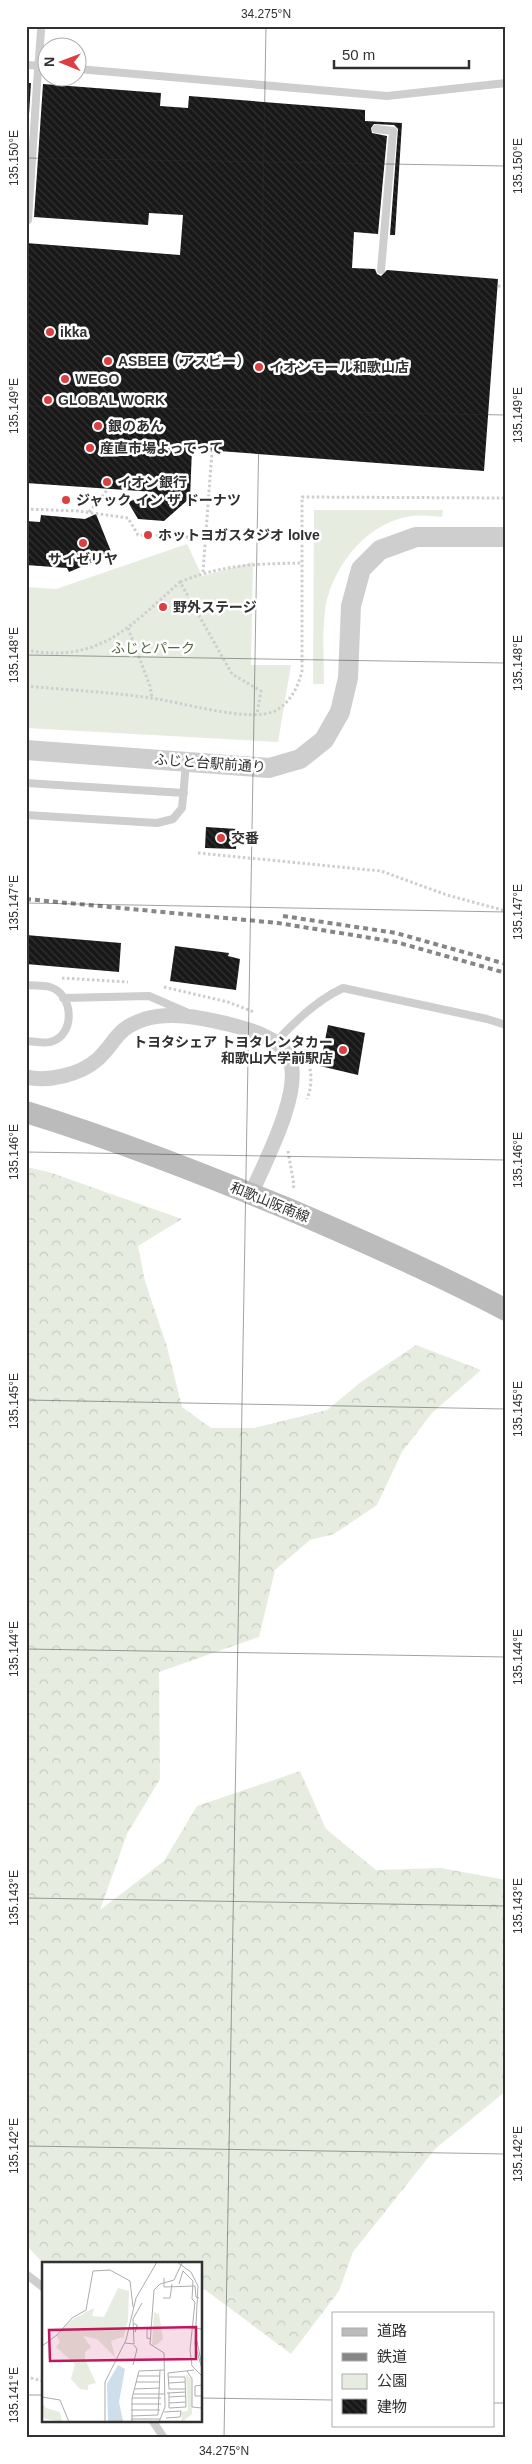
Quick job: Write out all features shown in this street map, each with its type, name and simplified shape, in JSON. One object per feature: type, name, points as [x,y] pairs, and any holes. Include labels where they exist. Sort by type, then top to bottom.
[{"type":"main road","name":"和歌山阪南線","points":[[26,1112],[187,1168],[286,1208],[438,1274],[506,1310]]},
{"type":"street","name":"ふじと台駅前通り","points":[[26,750],[268,768],[300,759],[324,740],[340,712],[348,678],[351,606],[361,569],[380,550],[416,537],[506,537]]},
{"type":"street","points":[[26,1077],[39,1080],[79,1070],[97,1060],[123,1029],[147,1018],[169,1015],[201,1018],[233,1026],[276,1042],[289,1058],[292,1079],[285,1115],[251,1194]]},
{"type":"lane","points":[[28,220],[41,29]]},
{"type":"lane","points":[[88,70],[387,96],[506,83]]},
{"type":"lane","points":[[376,129],[392,131],[381,270]]},
{"type":"lane","points":[[26,815],[157,823],[173,819],[182,808],[186,761]]},
{"type":"lane","points":[[26,783],[184,793]]},
{"type":"lane","points":[[26,985],[51,987],[63,998],[69,1012],[68,1025],[60,1037],[50,1042],[26,1041]]},
{"type":"lane","points":[[276,1042],[289,1028],[328,995],[343,988],[478,1017],[506,1025]]},
{"type":"lane","points":[[63,998],[149,996],[201,1018]]},
{"type":"lane","points":[[26,2274],[42,2286]]},
{"type":"lane","points":[[153,2422],[164,2438]]},
{"type":"path","points":[[498,286],[506,286]]},
{"type":"path","points":[[203,572],[212,451]]},
{"type":"path","points":[[89,513],[108,489]]},
{"type":"path","points":[[26,686],[152,698],[218,711],[257,714],[275,711],[289,699],[297,688],[302,671],[302,497],[506,498]]},
{"type":"path","points":[[26,509],[89,513],[128,518],[138,535],[206,538]]},
{"type":"path","points":[[26,650],[68,652],[100,646],[128,628],[180,582],[203,572],[240,564],[302,563]]},
{"type":"path","points":[[180,582],[232,674],[261,691],[257,714]]},
{"type":"path","points":[[128,628],[150,686],[152,698]]},
{"type":"path","points":[[198,854],[381,871],[448,895],[506,911]]},
{"type":"path","points":[[56,978],[134,983]]},
{"type":"path","points":[[161,986],[228,1002],[261,1016]]},
{"type":"path","points":[[289,1028],[298,1036],[310,1060],[311,1090],[303,1108]]},
{"type":"path","points":[[286,1208],[294,1185],[287,1145]]},
{"type":"path","points":[[26,2378],[42,2381]]},
{"type":"green space","points":[[314,510],[443,510],[442,517],[412,516],[395,520],[380,527],[353,550],[343,564],[328,596],[325,612],[323,639],[324,684],[313,684]]},
{"type":"green space","name":"ふじとパーク","points":[[187,544],[202,576],[253,562],[251,665],[291,665],[278,742],[26,728],[26,587],[56,589]]},
{"type":"green space","points":[[26,1167],[49,1172],[182,1219],[138,1246],[145,1281],[167,1347],[182,1407],[211,1428],[254,1428],[327,1410],[361,1382],[416,1345],[481,1370],[432,1413],[402,1452],[377,1505],[334,1534],[310,1540],[275,1570],[259,1637],[159,1672],[160,1779],[127,1834],[100,1910],[164,1861],[197,1806],[300,1771],[326,1829],[376,1870],[441,1868],[506,1880],[506,2091],[435,2149],[353,2252],[339,2291],[291,2354],[204,2289],[202,2290],[202,2262],[42,2262],[26,2245]]},
{"type":"building","points":[[26,83],[31,83],[26,161]]},
{"type":"building","name":"イオンモール和歌山店","points":[[88,87],[161,93],[160,106],[188,108],[189,96],[365,110],[365,121],[402,123],[395,235],[390,235],[398,129],[394,125],[374,124],[371,128],[372,133],[387,136],[378,234],[354,232],[352,268],[375,269],[377,274],[381,276],[387,270],[498,279],[484,471],[192,449],[190,498],[164,521],[138,519],[128,502],[154,492],[26,483],[26,243],[180,255],[183,215],[149,213],[148,225],[34,217],[43,88]]},
{"type":"building","points":[[96,514],[112,554],[69,572],[67,568],[26,565],[26,521],[40,522],[41,515],[85,519]]},
{"type":"building","name":"交番","points":[[206,827],[237,829],[236,849],[205,848]]},
{"type":"building","points":[[26,935],[121,943],[119,972],[26,964]]},
{"type":"building","points":[[175,946],[229,953],[228,956],[240,959],[236,990],[170,981]]},
{"type":"building","name":"トヨタシェア トヨタレンタカー 和歌山大学前駅店","points":[[328,1025],[365,1033],[358,1075],[320,1066]]},
{"type":"railway","points":[[26,899],[278,923],[396,942],[506,973]]},
{"type":"railway","points":[[283,916],[396,933],[506,964]]},
{"type":"place","name":"ikka","points":[[50,332]]},
{"type":"place","name":"ASBEE（アスビー）","points":[[108,361]]},
{"type":"place","name":"イオンモール和歌山店","points":[[259,367]]},
{"type":"place","name":"WEGO","points":[[65,379]]},
{"type":"place","name":"GLOBAL WORK","points":[[48,400]]},
{"type":"place","name":"銀のあん","points":[[98,426]]},
{"type":"place","name":"産直市場よってって","points":[[90,448]]},
{"type":"place","name":"イオン銀行","points":[[107,482]]},
{"type":"place","name":"ジャック イン ザ ドーナツ","points":[[66,500]]},
{"type":"place","name":"ホットヨガスタジオ loIve","points":[[148,535]]},
{"type":"place","name":"サイゼリヤ","points":[[83,543]]},
{"type":"place","name":"野外ステージ","points":[[163,607]]},
{"type":"place","name":"交番","points":[[221,838]]},
{"type":"place","name":"トヨタシェア トヨタレンタカー 和歌山大学前駅店","points":[[343,1050]]}]
